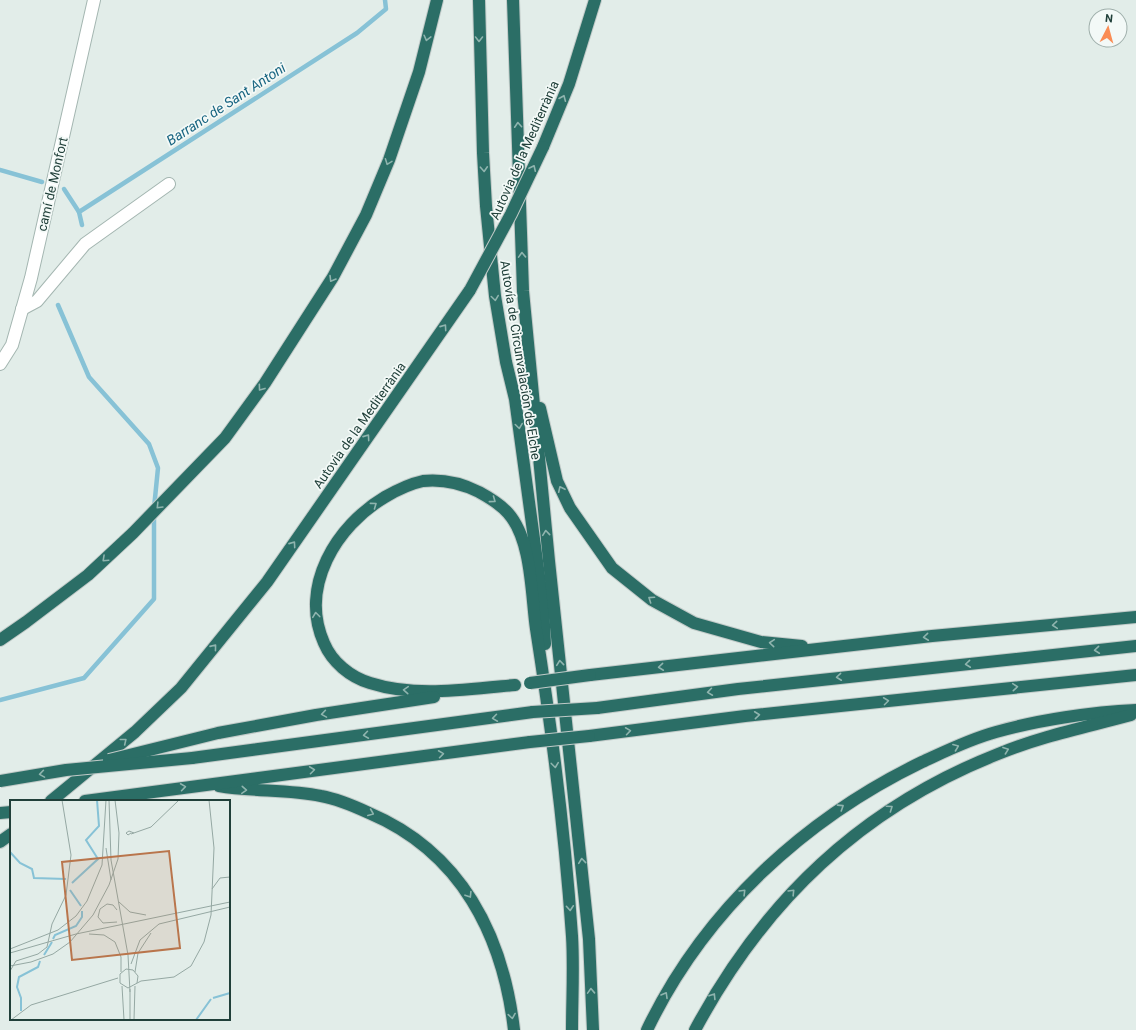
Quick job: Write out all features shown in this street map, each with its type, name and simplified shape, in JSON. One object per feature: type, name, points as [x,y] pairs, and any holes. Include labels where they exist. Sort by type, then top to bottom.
[{"type":"highway","points":[[0,640],[88,575],[133,533],[225,438],[266,382],[333,277],[366,215],[389,160],[416,78],[437,0]]},
{"type":"highway","name":"Autovía de Circunvalación de Elche","points":[[480,0],[479,58],[486,213],[495,296],[506,362],[515,399],[543,605],[547,699]]},
{"type":"highway","name":"Autovía de Circunvalación de Elche","points":[[513,0],[523,291],[529,364]]},
{"type":"highway","name":"Autovia de la Mediterrània","points":[[52,800],[135,732],[181,688],[267,582],[470,290],[511,214],[543,147],[569,84],[595,0]]},
{"type":"highway","points":[[529,364],[558,481],[570,508],[612,568],[652,600],[694,623],[761,642],[825,648]]},
{"type":"highway","points":[[529,364],[589,938],[593,1030]]},
{"type":"highway","points":[[515,685],[427,692],[393,689],[366,682],[343,669],[328,653],[317,623],[316,602],[319,576],[326,559],[359,516],[376,503],[401,488],[423,482],[448,481],[470,488],[494,499],[509,514],[519,529],[526,556],[547,699],[567,878],[572,939],[572,1030]]},
{"type":"highway","points":[[66,770],[218,733],[316,715],[530,682],[932,636],[1136,617]]},
{"type":"highway","points":[[0,781],[66,770],[192,758],[533,712],[597,708],[785,683],[1136,646]]},
{"type":"highway","points":[[92,800],[530,742],[746,716],[1136,675]]},
{"type":"highway","points":[[647,1030],[676,976],[704,937],[735,899],[782,852],[838,809],[877,785],[912,767],[952,748],[996,732],[1094,714],[1136,710]]},
{"type":"highway","points":[[695,1030],[736,960],[760,928],[819,864],[899,802],[929,785],[999,753],[1031,742],[1136,714]]},
{"type":"highway","points":[[206,784],[242,790],[287,791],[322,796],[342,802],[389,821],[418,840],[446,865],[468,892],[486,924],[499,955],[507,986],[514,1030]]},
{"type":"highway","points":[[0,813],[10,812]]},
{"type":"highway","points":[[0,842],[10,835]]},
{"type":"street","name":"camí de Monfort","points":[[0,364],[12,345],[31,278],[94,0]]},
{"type":"street","points":[[22,309],[37,301],[85,244],[169,184]]},
{"type":"waterway","name":"Barranc de Sant Antoni","points":[[82,225],[79,212],[357,33],[386,9],[385,0]]},
{"type":"waterway","points":[[0,170],[42,182]]},
{"type":"waterway","points":[[64,189],[79,212]]},
{"type":"waterway","name":"Barranc de Sant Antoni","points":[[58,305],[89,377],[149,444],[158,468],[154,508]]},
{"type":"waterway","name":"Barranc de Sant Antoni","points":[[0,700],[84,678],[154,599],[154,515]]}]
